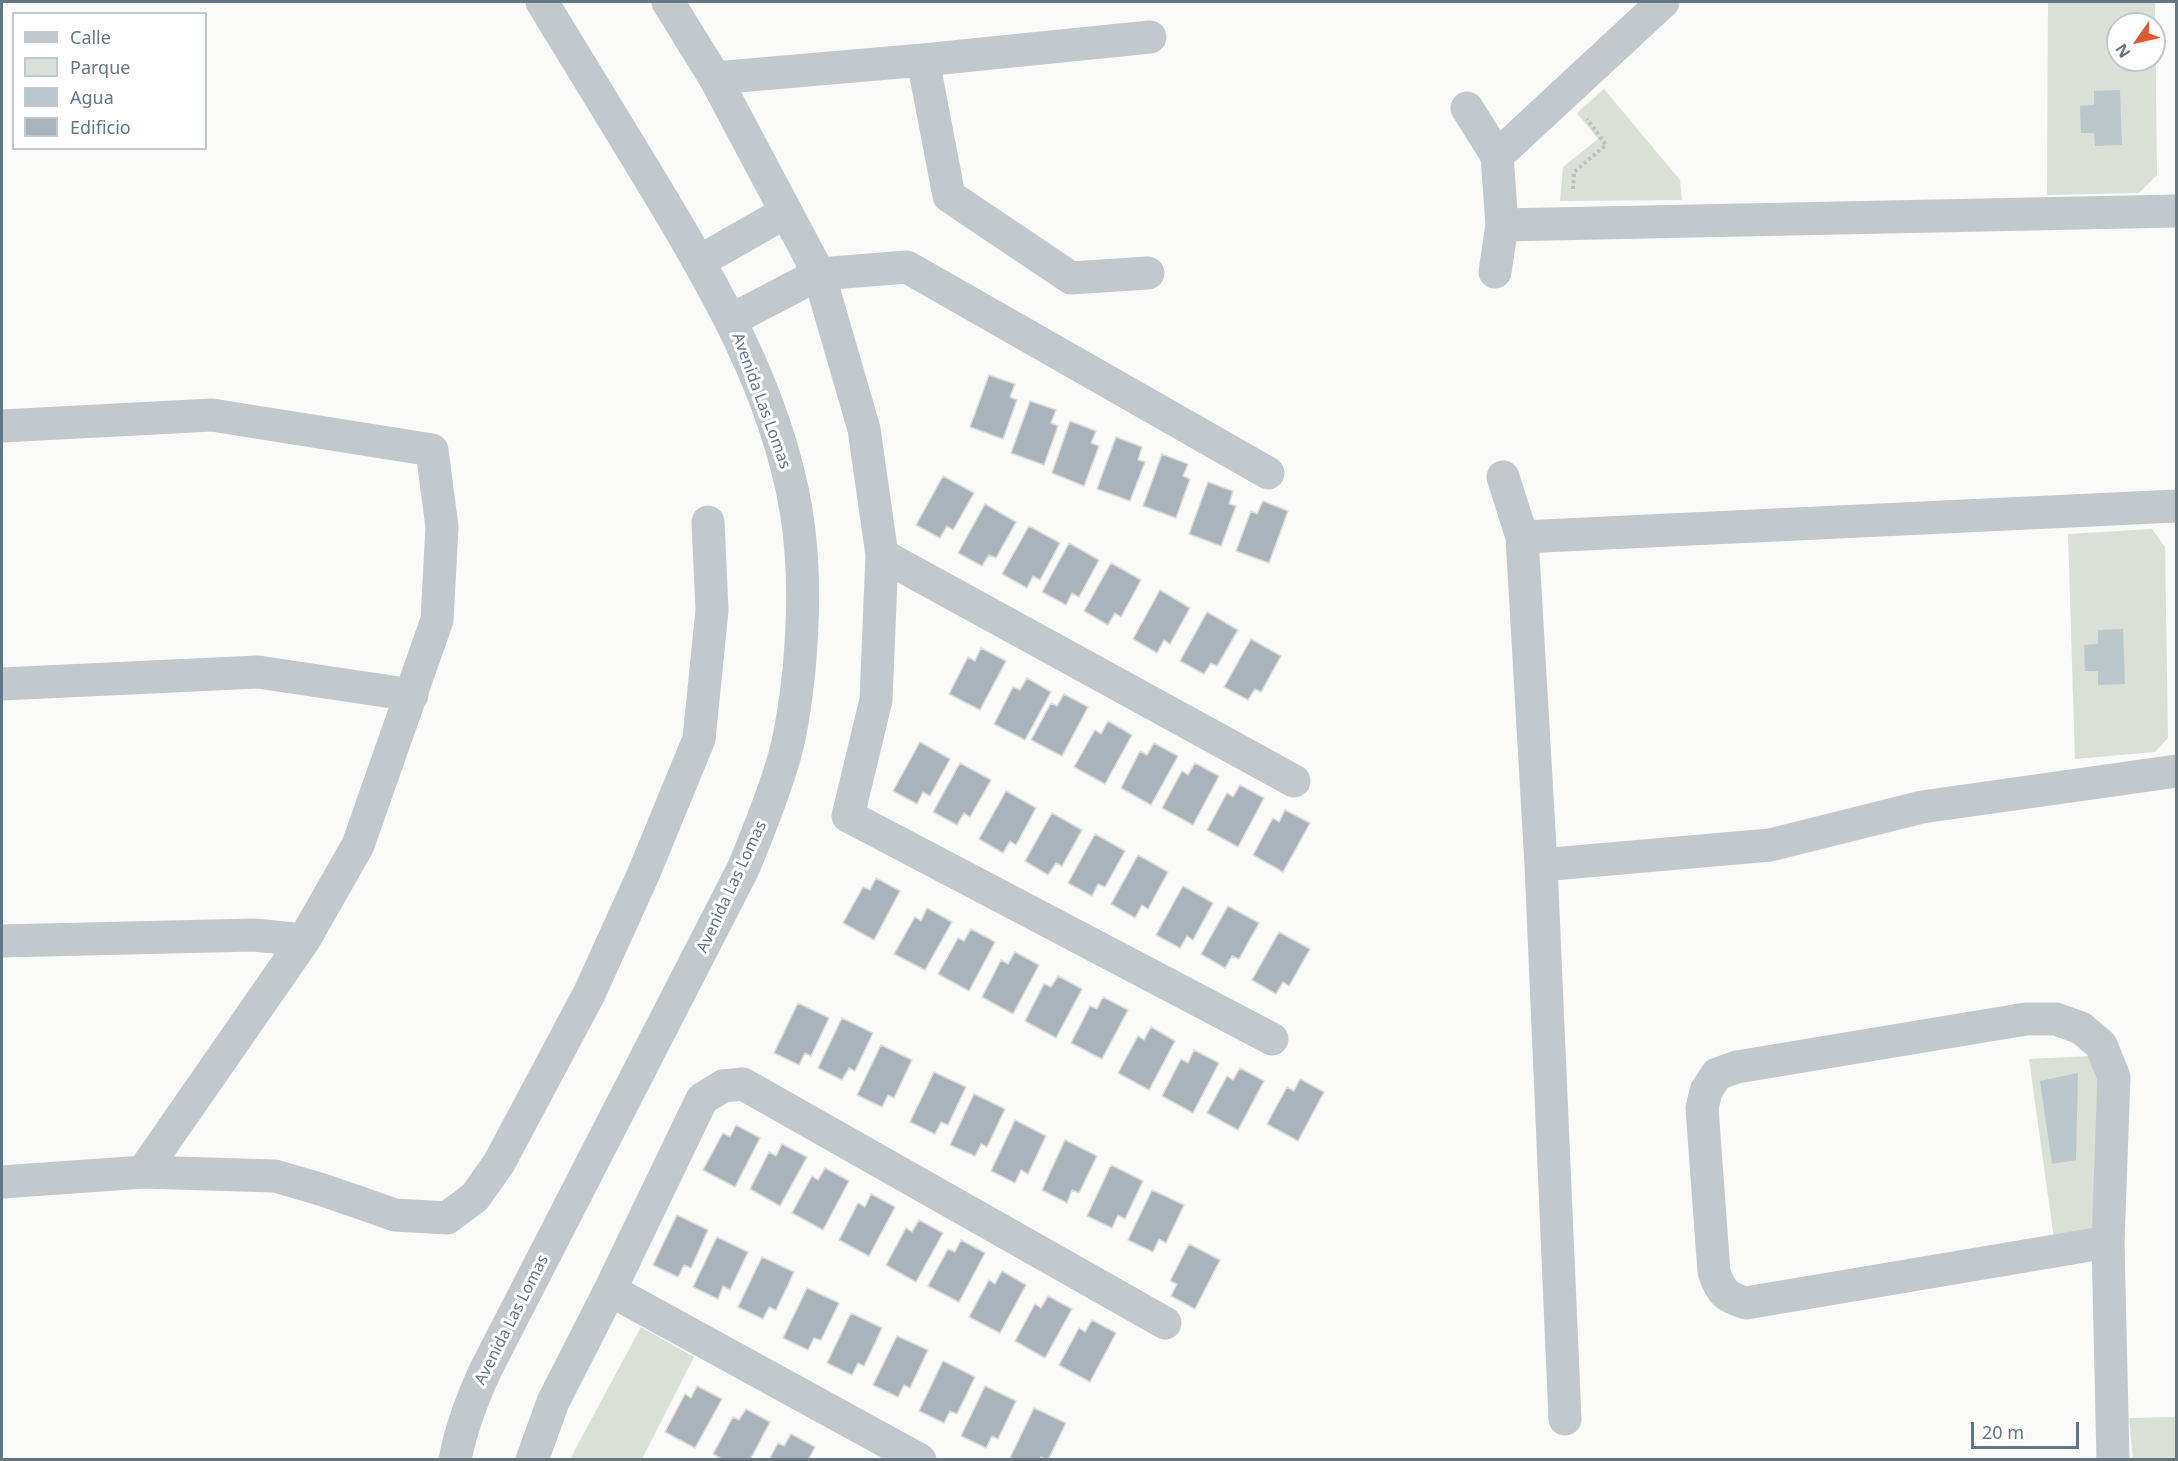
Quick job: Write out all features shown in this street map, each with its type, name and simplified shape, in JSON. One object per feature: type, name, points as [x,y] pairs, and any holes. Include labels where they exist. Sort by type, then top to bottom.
[{"type":"street","name":"Avenida Las Lomas","points":[[454,1460],[471,1401],[486,1369],[743,869],[785,757],[796,694],[802,635],[804,591],[796,509],[782,450],[760,389],[731,320],[700,261],[542,2]]},
{"type":"street","points":[[668,2],[715,78],[819,274],[864,429],[882,555],[876,700],[848,816],[1272,1039]]},
{"type":"street","points":[[1497,156],[1663,2]]},
{"type":"street","points":[[715,78],[1150,37]]},
{"type":"street","points":[[923,60],[949,196],[1071,278],[1148,273]]},
{"type":"street","points":[[1467,108],[1497,156],[1502,225],[1495,272]]},
{"type":"street","points":[[1502,225],[2176,211]]},
{"type":"street","points":[[700,261],[786,212]]},
{"type":"street","points":[[731,320],[819,274],[907,267],[1268,473]]},
{"type":"street","points":[[2,426],[212,415],[432,450],[442,527],[436,620],[358,846],[304,940],[143,1172]]},
{"type":"street","points":[[1503,477],[1522,537],[1541,865],[1565,1419]]},
{"type":"street","points":[[1522,537],[2176,506]]},
{"type":"street","points":[[2,1182],[143,1172],[275,1176],[395,1215],[447,1218],[475,1197],[499,1163],[589,994],[643,875],[699,739],[712,610],[708,522]]},
{"type":"street","points":[[882,555],[1294,782]]},
{"type":"street","points":[[2,684],[258,672],[411,695]]},
{"type":"street","points":[[1541,865],[1770,845],[1922,807],[2176,771]]},
{"type":"street","points":[[2,941],[254,935],[304,940]]},
{"type":"street","points":[[2108,1242],[1746,1304],[1729,1298],[1720,1288],[1714,1272],[1702,1108],[1706,1091],[1717,1074],[1737,1067],[2026,1019],[2056,1019],[2081,1028],[2101,1045],[2114,1077],[2108,1242],[2113,1460]]},
{"type":"street","points":[[532,1460],[553,1402],[702,1099],[723,1086],[743,1084],[1165,1323]]},
{"type":"street","points":[[610,1290],[920,1460]]},
{"type":"path","points":[[1566,93],[1606,145],[1574,172],[1571,224]]},
{"type":"green space","points":[[2048,2],[2155,2],[2155,12],[2106,12],[2106,72],[2156,72],[2157,175],[2139,193],[2047,195]]},
{"type":"green space","points":[[1604,89],[1680,180],[1682,200],[1560,201],[1563,167],[1598,139],[1577,113]]},
{"type":"green space","points":[[2152,529],[2165,547],[2168,738],[2155,752],[2075,759],[2068,534]]},
{"type":"green space","points":[[2091,1056],[2100,1078],[2095,1229],[2054,1239],[2029,1059]]},
{"type":"green space","points":[[641,1327],[694,1357],[642,1459],[570,1459]]},
{"type":"green space","points":[[2176,1417],[2176,1459],[2133,1459],[2129,1418]]},
{"type":"water","points":[[2120,90],[2122,145],[2095,146],[2094,133],[2081,133],[2080,106],[2094,105],[2094,91]]},
{"type":"water","points":[[2123,629],[2125,684],[2098,685],[2098,671],[2085,671],[2084,645],[2098,644],[2098,630]]},
{"type":"water","points":[[2078,1073],[2076,1160],[2052,1164],[2040,1081]]},
{"type":"building","points":[[989,375],[1015,384],[1010,397],[1017,400],[1003,439],[970,427]]},
{"type":"building","points":[[1030,401],[1056,410],[1051,423],[1058,426],[1044,465],[1011,453]]},
{"type":"building","points":[[1070,421],[1096,431],[1091,443],[1099,446],[1084,486],[1052,473]]},
{"type":"building","points":[[1116,437],[1142,447],[1138,460],[1145,462],[1130,501],[1097,489]]},
{"type":"building","points":[[1162,454],[1188,464],[1183,476],[1190,479],[1176,518],[1143,506]]},
{"type":"building","points":[[943,476],[974,493],[953,530],[947,526],[940,538],[916,525]]},
{"type":"building","points":[[1208,482],[1233,491],[1229,504],[1236,506],[1221,546],[1189,534]]},
{"type":"building","points":[[1263,501],[1288,511],[1269,563],[1236,551],[1251,511],[1257,514]]},
{"type":"building","points":[[985,504],[1016,522],[996,558],[989,555],[982,566],[958,553]]},
{"type":"building","points":[[1029,526],[1060,543],[1040,580],[1033,576],[1027,588],[1002,574]]},
{"type":"building","points":[[1069,543],[1099,560],[1079,597],[1072,593],[1066,605],[1042,592]]},
{"type":"building","points":[[1111,563],[1141,580],[1121,617],[1115,613],[1108,625],[1084,611]]},
{"type":"building","points":[[1160,590],[1190,608],[1170,644],[1164,640],[1157,653],[1133,639]]},
{"type":"building","points":[[1207,612],[1238,630],[1217,666],[1211,663],[1204,674],[1180,661]]},
{"type":"building","points":[[1251,639],[1281,656],[1261,692],[1255,689],[1248,700],[1224,687]]},
{"type":"building","points":[[981,648],[1006,661],[980,710],[949,694],[968,657],[975,661]]},
{"type":"building","points":[[1027,678],[1051,692],[1025,740],[994,724],[1013,687],[1020,690]]},
{"type":"building","points":[[1064,694],[1088,707],[1062,756],[1031,740],[1051,703],[1057,706]]},
{"type":"building","points":[[1108,721],[1132,735],[1105,784],[1074,767],[1095,730],[1101,734]]},
{"type":"building","points":[[920,742],[950,759],[930,796],[923,792],[917,804],[893,791]]},
{"type":"building","points":[[1154,743],[1178,756],[1151,805],[1121,788],[1140,751],[1147,755]]},
{"type":"building","points":[[960,763],[991,780],[970,817],[964,813],[957,825],[933,812]]},
{"type":"building","points":[[1195,763],[1219,776],[1193,825],[1162,808],[1182,771],[1188,775]]},
{"type":"building","points":[[1240,785],[1264,798],[1238,847],[1207,830],[1227,793],[1233,797]]},
{"type":"building","points":[[1006,791],[1036,808],[1016,845],[1010,841],[1003,853],[979,839]]},
{"type":"building","points":[[1285,810],[1310,823],[1283,872],[1253,855],[1273,818],[1279,822]]},
{"type":"building","points":[[1052,813],[1082,830],[1062,866],[1056,863],[1048,875],[1025,861]]},
{"type":"building","points":[[1095,834],[1125,851],[1105,887],[1098,884],[1092,896],[1068,883]]},
{"type":"building","points":[[1138,855],[1168,872],[1148,909],[1142,905],[1135,918],[1111,904]]},
{"type":"building","points":[[876,878],[900,891],[874,940],[843,923],[863,887],[870,890]]},
{"type":"building","points":[[1183,886],[1213,903],[1193,940],[1187,936],[1180,948],[1156,935]]},
{"type":"building","points":[[1228,906],[1259,923],[1239,959],[1232,956],[1225,968],[1201,954]]},
{"type":"building","points":[[927,908],[952,922],[925,970],[894,954],[915,917],[921,921]]},
{"type":"building","points":[[971,929],[995,942],[969,991],[938,974],[958,938],[964,941]]},
{"type":"building","points":[[1279,932],[1310,949],[1289,986],[1283,982],[1276,994],[1252,980]]},
{"type":"building","points":[[1015,952],[1039,965],[1013,1014],[982,997],[1001,960],[1008,964]]},
{"type":"building","points":[[1058,976],[1082,989],[1056,1038],[1025,1021],[1044,984],[1051,987]]},
{"type":"building","points":[[1103,997],[1128,1010],[1102,1059],[1071,1043],[1090,1006],[1097,1009]]},
{"type":"building","points":[[798,1003],[829,1018],[811,1056],[805,1053],[799,1065],[774,1053]]},
{"type":"building","points":[[842,1018],[873,1033],[855,1071],[849,1068],[842,1080],[818,1068]]},
{"type":"building","points":[[1151,1027],[1175,1041],[1149,1090],[1118,1073],[1138,1036],[1144,1040]]},
{"type":"building","points":[[881,1045],[912,1060],[894,1098],[888,1095],[882,1107],[857,1095]]},
{"type":"building","points":[[1194,1050],[1219,1063],[1193,1113],[1162,1096],[1181,1059],[1188,1063]]},
{"type":"building","points":[[1240,1068],[1264,1081],[1238,1130],[1207,1113],[1227,1076],[1233,1080]]},
{"type":"building","points":[[934,1072],[966,1087],[948,1125],[941,1122],[935,1134],[910,1122]]},
{"type":"building","points":[[1300,1079],[1324,1092],[1298,1141],[1267,1124],[1287,1087],[1294,1091]]},
{"type":"building","points":[[974,1094],[1005,1109],[987,1147],[981,1144],[975,1156],[950,1145]]},
{"type":"building","points":[[1015,1120],[1046,1136],[1028,1174],[1021,1170],[1015,1183],[991,1171]]},
{"type":"building","points":[[736,1125],[760,1138],[735,1187],[703,1170],[723,1133],[730,1137]]},
{"type":"building","points":[[1065,1140],[1097,1156],[1079,1193],[1072,1190],[1067,1203],[1042,1190]]},
{"type":"building","points":[[782,1144],[807,1157],[780,1206],[750,1189],[769,1152],[776,1156]]},
{"type":"building","points":[[1111,1165],[1143,1181],[1125,1219],[1118,1215],[1112,1228],[1087,1216]]},
{"type":"building","points":[[825,1168],[849,1181],[823,1230],[792,1213],[812,1176],[818,1180]]},
{"type":"building","points":[[1152,1190],[1184,1205],[1166,1243],[1159,1239],[1153,1252],[1128,1240]]},
{"type":"building","points":[[871,1194],[895,1207],[869,1256],[839,1240],[858,1203],[865,1207]]},
{"type":"building","points":[[677,1215],[708,1230],[691,1268],[684,1265],[678,1277],[653,1265]]},
{"type":"building","points":[[919,1220],[943,1233],[916,1282],[886,1265],[906,1228],[912,1232]]},
{"type":"building","points":[[717,1237],[748,1252],[730,1290],[723,1286],[718,1299],[693,1287]]},
{"type":"building","points":[[961,1240],[985,1253],[959,1302],[928,1286],[948,1249],[955,1252]]},
{"type":"building","points":[[1189,1244],[1220,1260],[1195,1309],[1171,1296],[1177,1284],[1170,1281]]},
{"type":"building","points":[[762,1257],[794,1272],[776,1310],[769,1307],[763,1319],[738,1307]]},
{"type":"building","points":[[1002,1271],[1026,1285],[1000,1333],[969,1317],[989,1280],[995,1284]]},
{"type":"building","points":[[807,1288],[839,1303],[821,1340],[814,1338],[808,1350],[783,1338]]},
{"type":"building","points":[[1048,1296],[1072,1309],[1045,1358],[1015,1341],[1035,1304],[1041,1308]]},
{"type":"building","points":[[851,1313],[882,1328],[864,1366],[858,1363],[852,1375],[827,1363]]},
{"type":"building","points":[[1092,1320],[1116,1333],[1090,1382],[1059,1365],[1079,1328],[1085,1332]]},
{"type":"building","points":[[897,1336],[928,1350],[910,1388],[904,1385],[898,1397],[873,1385]]},
{"type":"building","points":[[943,1361],[975,1377],[957,1414],[950,1411],[944,1423],[919,1411]]},
{"type":"building","points":[[697,1386],[722,1399],[695,1448],[665,1432],[685,1394],[691,1398]]},
{"type":"building","points":[[985,1386],[1016,1401],[998,1439],[992,1436],[986,1448],[961,1436]]},
{"type":"building","points":[[1034,1408],[1066,1423],[1048,1460],[1041,1457],[1040,1460],[1014,1460],[1010,1458]]},
{"type":"building","points":[[746,1409],[770,1422],[750,1460],[724,1460],[713,1454],[733,1417],[739,1420]]},
{"type":"building","points":[[791,1434],[815,1447],[808,1460],[769,1460],[778,1443],[784,1446]]}]
